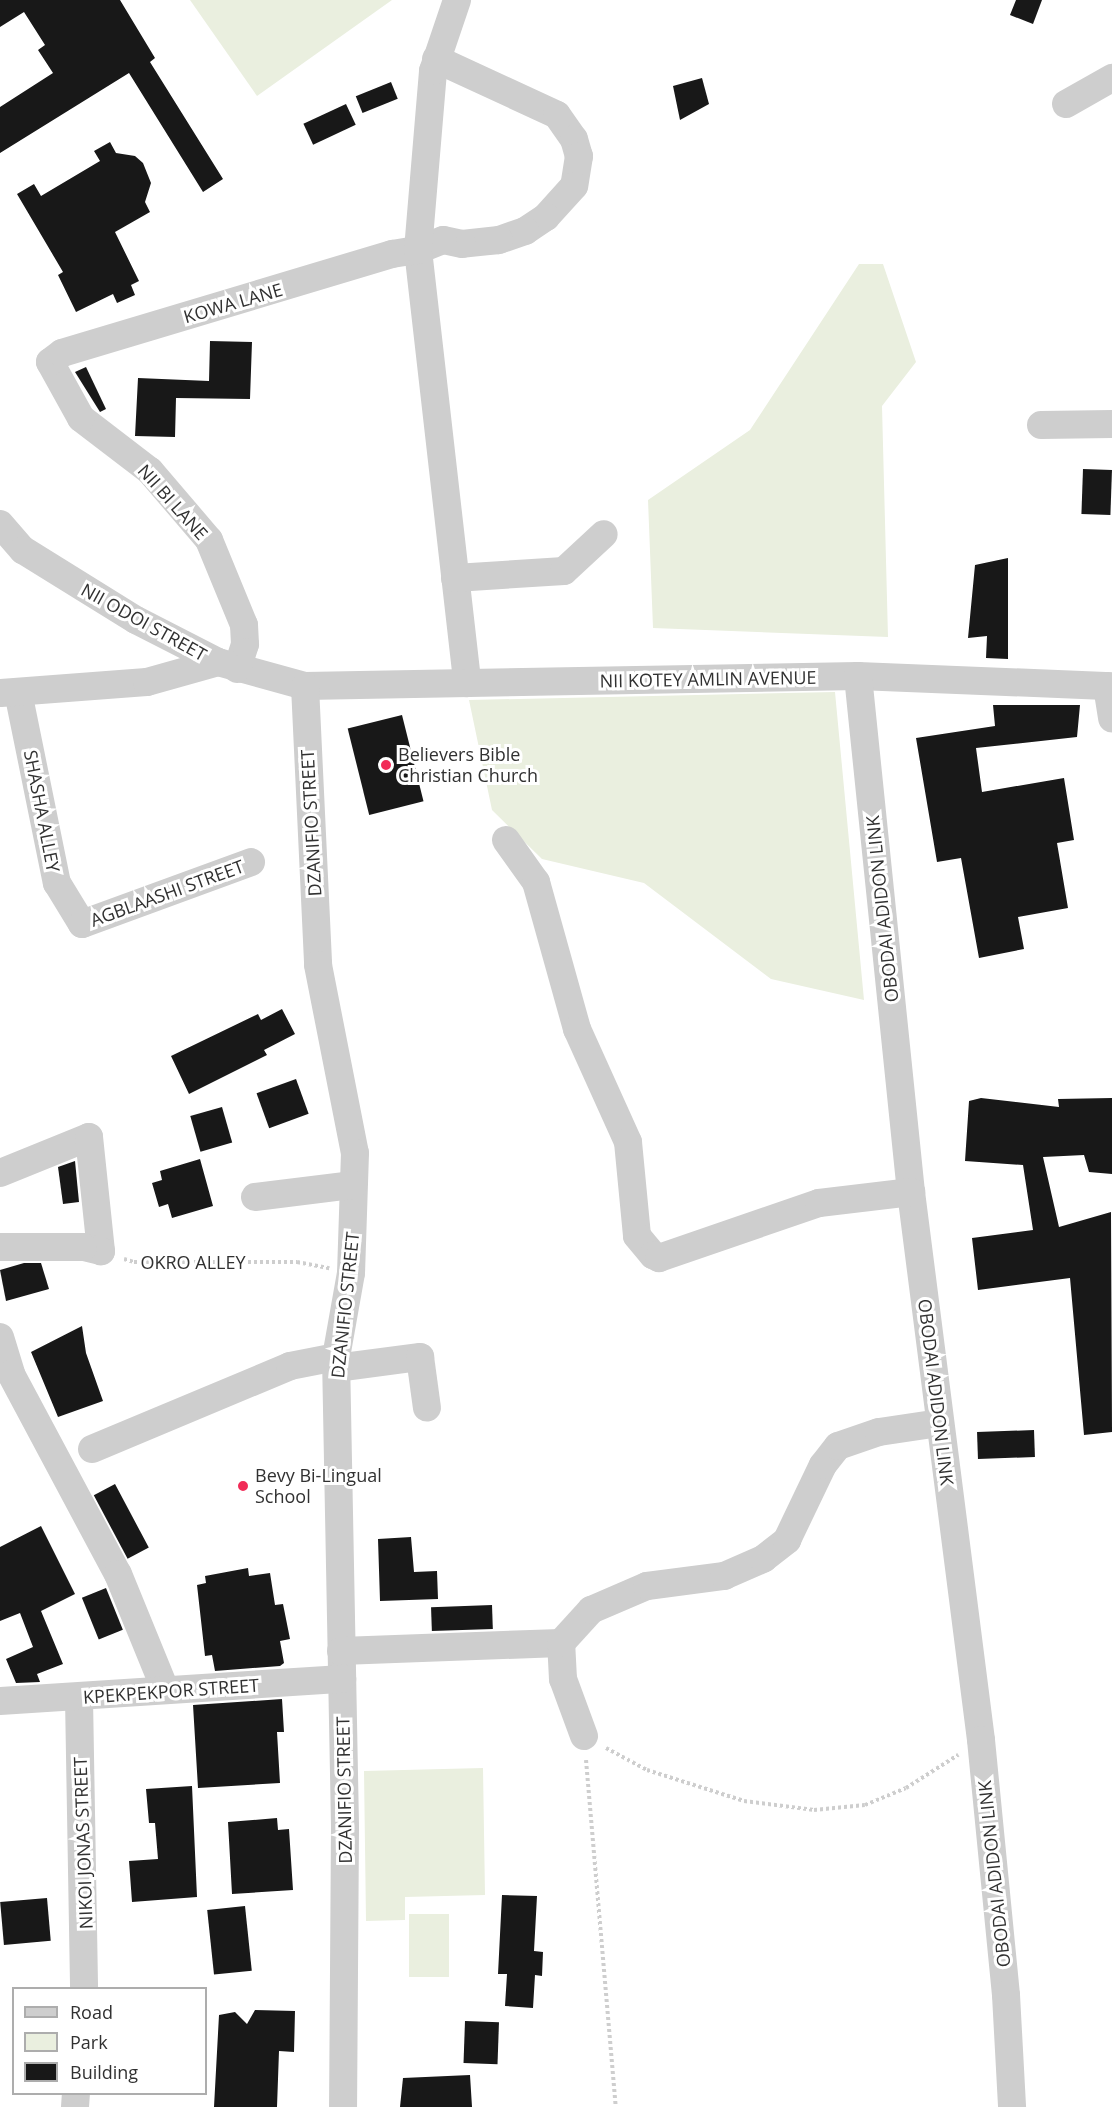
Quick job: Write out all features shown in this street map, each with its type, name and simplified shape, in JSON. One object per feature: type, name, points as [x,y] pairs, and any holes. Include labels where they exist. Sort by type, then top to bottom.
[{"type":"street","points":[[457,0],[436,59],[418,250],[467,683]]},
{"type":"street","name":"KOWA LANE","points":[[50,363],[63,353],[392,254],[418,250],[443,240],[462,244],[499,240],[525,231],[561,202],[574,186],[578,172],[574,139],[557,115],[436,59]]},
{"type":"street","points":[[1066,104],[1112,78]]},
{"type":"street","name":"NII BI LANE","points":[[50,363],[81,418],[150,471],[209,540],[244,625],[245,644],[227,666]]},
{"type":"street","points":[[1041,425],[1112,424]]},
{"type":"street","name":"NII ODOI STREET","points":[[0,524],[23,550],[78,586],[227,666],[305,686]]},
{"type":"street","points":[[455,578],[564,570],[604,534]]},
{"type":"street","points":[[9,692],[147,682],[227,666]]},
{"type":"street","name":"NII KOTEY AMLIN AVENUE","points":[[305,686],[858,676],[1110,686]]},
{"type":"street","name":"OBODAI ADIDON LINK","points":[[858,676],[911,1192],[981,1740],[1006,1995],[1012,2107]]},
{"type":"street","name":"DZANIFIO STREET","points":[[305,686],[318,965],[355,1153],[351,1273],[336,1363],[345,1828],[343,2107]]},
{"type":"street","points":[[1110,686],[1112,719]]},
{"type":"street","name":"SHASHA ALLEY","points":[[9,692],[57,883],[82,924]]},
{"type":"street","points":[[506,840],[536,882],[577,1029],[628,1142],[638,1236],[653,1255],[659,1258],[819,1203],[911,1192]]},
{"type":"street","name":"AGBLAASHI STREET","points":[[82,924],[251,862]]},
{"type":"street","points":[[0,1173],[89,1137],[101,1251],[83,1247],[0,1247]]},
{"type":"street","points":[[255,1197],[353,1185]]},
{"type":"street","points":[[0,1337],[11,1374],[118,1574],[165,1689]]},
{"type":"street","points":[[92,1449],[290,1366],[420,1357],[427,1408]]},
{"type":"street","points":[[341,1651],[561,1642],[591,1610],[609,1599],[646,1586],[724,1576],[763,1559],[787,1540],[823,1465],[838,1446],[879,1432],[939,1423]]},
{"type":"street","points":[[561,1642],[563,1679],[584,1736]]},
{"type":"street","name":"KPEKPEKPOR STREET","points":[[0,1701],[79,1698],[165,1689],[342,1679]]},
{"type":"street","name":"NIKOI JONAS STREET","points":[[79,1698],[84,1987]]},
{"type":"path","name":"OKRO ALLEY","points":[[101,1251],[134,1262],[297,1262],[351,1273]]},
{"type":"path","points":[[584,1736],[647,1770],[744,1801],[814,1810],[865,1805],[906,1788],[981,1740]]},
{"type":"path","points":[[584,1736],[616,2107]]},
{"type":"green space","points":[[190,0],[392,0],[257,96]]},
{"type":"green space","points":[[859,264],[883,264],[916,362],[882,406],[888,637],[653,628],[648,500],[750,430]]},
{"type":"green space","points":[[835,692],[864,1000],[771,979],[644,883],[542,859],[492,810],[469,700]]},
{"type":"green space","points":[[483,1768],[485,1895],[405,1897],[405,1920],[366,1921],[364,1771]]},
{"type":"green space","points":[[409,1914],[449,1914],[449,1977],[409,1977]]},
{"type":"building","points":[[0,0],[120,0],[155,58],[150,62],[223,179],[203,192],[129,73],[0,153],[0,107],[53,73],[38,50],[45,45],[24,12],[0,27]]},
{"type":"building","points":[[1016,0],[1042,0],[1033,24],[1010,15]]},
{"type":"building","points":[[702,78],[709,104],[680,120],[673,86]]},
{"type":"building","points":[[391,82],[398,99],[363,113],[356,96]]},
{"type":"building","points":[[346,104],[356,125],[313,145],[303,124]]},
{"type":"building","points":[[110,142],[116,153],[135,156],[143,163],[151,183],[145,202],[150,212],[115,232],[139,281],[131,285],[135,295],[117,303],[113,294],[76,312],[58,275],[63,272],[17,194],[34,184],[41,196],[100,161],[94,151]]},
{"type":"building","points":[[210,341],[252,342],[250,399],[176,398],[175,437],[135,436],[138,378],[209,381]]},
{"type":"building","points":[[86,367],[106,409],[100,412],[75,372]]},
{"type":"building","points":[[1083,469],[1112,470],[1110,515],[1081,514]]},
{"type":"building","points":[[1008,558],[1008,659],[986,658],[987,636],[968,638],[975,565]]},
{"type":"building","points":[[993,705],[1080,705],[1077,737],[976,748],[982,792],[1064,778],[1074,840],[1057,843],[1068,908],[1018,917],[1024,949],[979,958],[961,858],[937,862],[916,738],[995,726]]},
{"type":"building","name":"Believers Bible Christian Church","points":[[402,715],[424,801],[369,815],[348,729]]},
{"type":"building","points":[[282,1009],[295,1034],[264,1050],[267,1055],[189,1094],[171,1056],[258,1014],[261,1020]]},
{"type":"building","points":[[296,1079],[309,1114],[269,1128],[257,1093]]},
{"type":"building","points":[[981,1098],[1059,1107],[1058,1099],[1112,1098],[1112,1174],[1089,1172],[1084,1155],[1043,1157],[1059,1227],[1111,1212],[1112,1432],[1084,1435],[1070,1278],[978,1290],[972,1238],[1033,1230],[1023,1165],[965,1161],[969,1101]]},
{"type":"building","points":[[222,1107],[232,1143],[200,1152],[190,1116]]},
{"type":"building","points":[[200,1159],[213,1206],[172,1218],[168,1204],[159,1207],[152,1183],[162,1180],[160,1171]]},
{"type":"building","points":[[75,1161],[79,1202],[63,1204],[58,1167]]},
{"type":"building","points":[[24,1263],[41,1263],[49,1289],[6,1301],[0,1270]]},
{"type":"building","points":[[82,1326],[86,1353],[103,1401],[58,1417],[31,1352]]},
{"type":"building","points":[[1034,1430],[1035,1457],[978,1459],[977,1432]]},
{"type":"building","points":[[115,1484],[149,1548],[128,1559],[94,1495]]},
{"type":"building","points":[[41,1526],[75,1594],[41,1611],[63,1664],[37,1674],[40,1682],[16,1683],[6,1659],[33,1647],[20,1613],[0,1621],[0,1547]]},
{"type":"building","points":[[411,1537],[414,1572],[437,1571],[438,1599],[380,1601],[378,1539]]},
{"type":"building","points":[[248,1568],[249,1576],[270,1573],[275,1605],[283,1604],[290,1639],[280,1641],[284,1663],[280,1666],[215,1671],[212,1655],[205,1656],[197,1585],[206,1583],[205,1576]]},
{"type":"building","points":[[106,1588],[123,1630],[99,1639],[82,1598]]},
{"type":"building","points":[[492,1605],[493,1629],[432,1631],[431,1607]]},
{"type":"building","points":[[282,1699],[284,1732],[277,1732],[280,1783],[198,1788],[193,1705]]},
{"type":"building","points":[[192,1786],[197,1897],[132,1902],[129,1861],[158,1859],[155,1823],[149,1823],[146,1789]]},
{"type":"building","points":[[277,1818],[278,1830],[289,1829],[293,1890],[232,1894],[228,1822]]},
{"type":"building","points":[[502,1895],[537,1896],[534,1951],[543,1952],[542,1976],[535,1975],[533,2008],[505,2006],[507,1974],[498,1974]]},
{"type":"building","points":[[47,1898],[51,1941],[4,1945],[0,1902]]},
{"type":"building","points":[[245,1906],[252,1971],[214,1975],[207,1910]]},
{"type":"building","points":[[255,2010],[295,2011],[294,2052],[279,2051],[277,2107],[214,2107],[219,2015],[235,2012],[247,2024]]},
{"type":"building","points":[[465,2021],[499,2022],[498,2064],[464,2063]]},
{"type":"building","points":[[470,2075],[472,2107],[400,2107],[403,2078]]},
{"type":"place","name":"Believers Bible Christian Church","points":[[386,765]]},
{"type":"place","name":"Bevy Bi-Lingual School","points":[[243,1486]]}]
